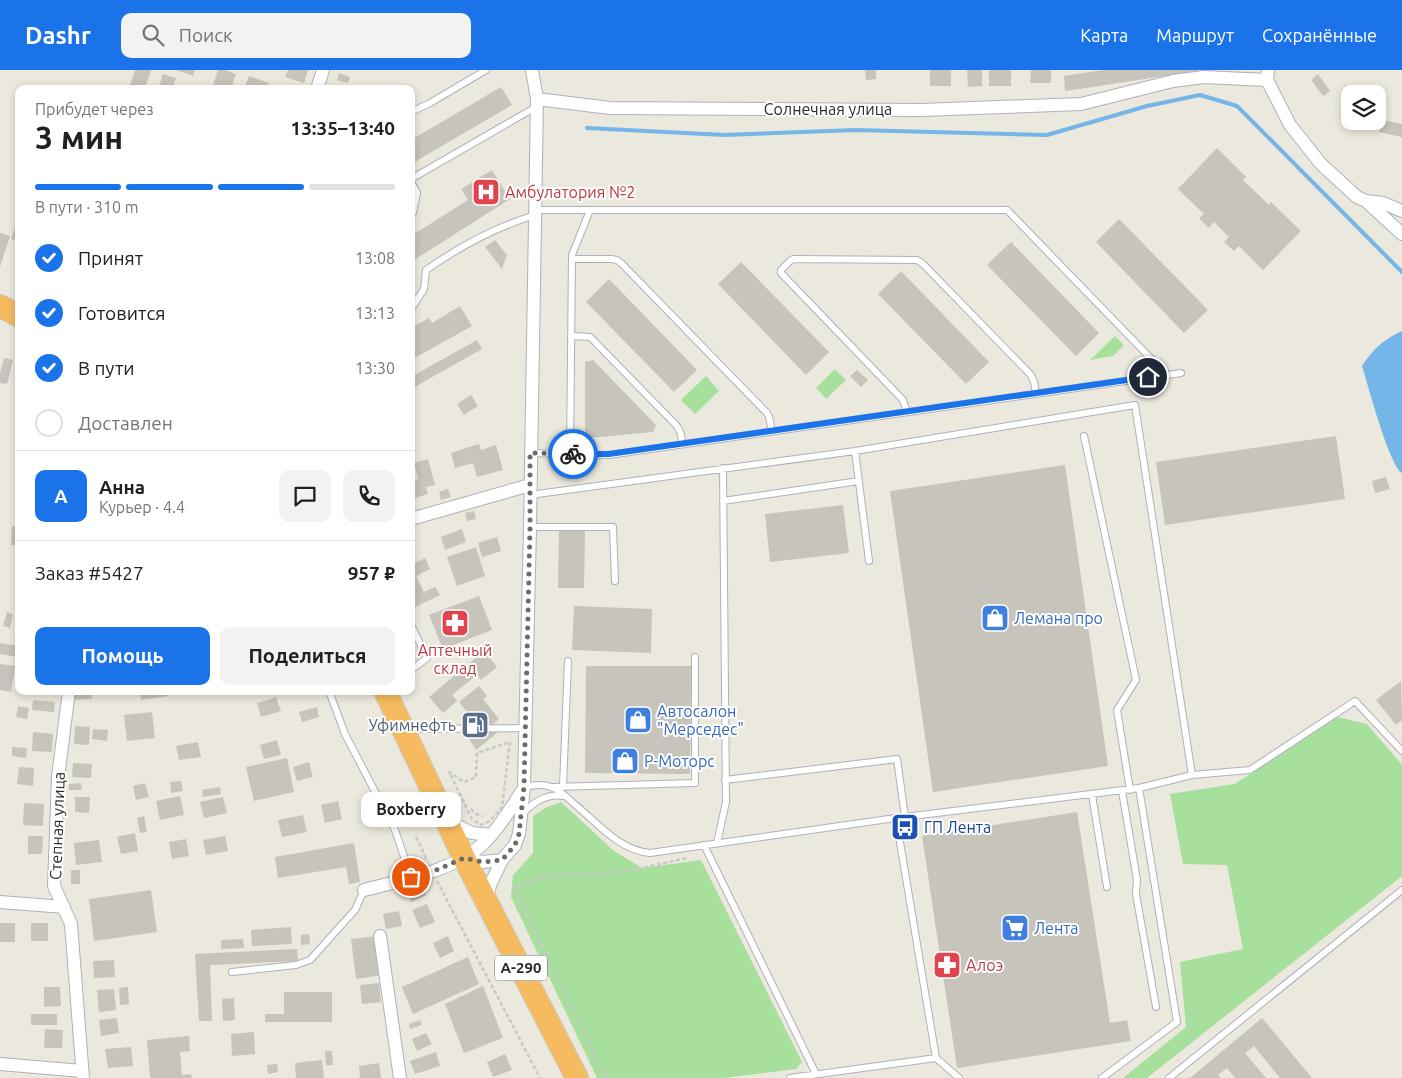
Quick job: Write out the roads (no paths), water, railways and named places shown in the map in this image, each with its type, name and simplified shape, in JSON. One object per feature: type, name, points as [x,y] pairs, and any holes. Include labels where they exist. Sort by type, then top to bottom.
[{"type":"highway","points":[[0,306],[15,314]]},
{"type":"highway","name":"А-290","points":[[389,695],[464,858],[577,1078]]},
{"type":"street","points":[[318,85],[323,70]]},
{"type":"street","points":[[487,900],[490,885],[502,860],[515,845],[519,834],[524,787],[535,213],[536,103],[532,70]]},
{"type":"street","points":[[1268,75],[1290,125],[1321,164],[1357,197],[1366,201],[1382,203],[1402,211]]},
{"type":"street","name":"Солнечная улица","points":[[536,103],[610,108],[922,110],[1081,104],[1172,81],[1204,77],[1268,75]]},
{"type":"street","points":[[1366,201],[1402,234]]},
{"type":"street","points":[[415,518],[530,490]]},
{"type":"street","name":"Степная улица","points":[[68,695],[58,777],[54,886],[71,924],[83,1074]]},
{"type":"street","points":[[364,890],[432,872],[464,858],[483,844],[491,835],[510,811],[524,787]]},
{"type":"street","points":[[447,821],[472,833],[491,835]]},
{"type":"street","points":[[464,858],[483,862],[502,860]]},
{"type":"street","points":[[0,902],[64,907]]},
{"type":"street","points":[[380,936],[400,1078]]},
{"type":"street","points":[[0,1064],[83,1074]]},
{"type":"lane","points":[[415,110],[486,70]]},
{"type":"lane","points":[[415,178],[536,103]]},
{"type":"lane","points":[[415,189],[417,193],[415,203]]},
{"type":"lane","points":[[570,454],[572,255],[590,210]]},
{"type":"lane","points":[[415,303],[424,289],[426,270],[443,258],[507,224],[535,213],[590,210],[1007,210],[1166,374]]},
{"type":"lane","points":[[572,259],[610,259],[617,260],[622,264],[769,416],[772,431]]},
{"type":"lane","points":[[907,412],[903,400],[781,273],[781,270],[790,261],[793,259],[917,260],[1031,375],[1036,393]]},
{"type":"lane","points":[[571,336],[590,337],[594,340],[677,426],[681,434],[682,444]]},
{"type":"lane","points":[[530,453],[609,454],[1180,373]]},
{"type":"lane","points":[[530,490],[723,468],[855,450],[1135,405],[1192,775]]},
{"type":"lane","points":[[1084,436],[1136,680],[1117,710],[1130,790]]},
{"type":"lane","points":[[855,450],[869,561]]},
{"type":"lane","points":[[717,843],[726,802],[723,468]]},
{"type":"lane","points":[[723,501],[859,481]]},
{"type":"lane","points":[[530,527],[613,527],[615,580]]},
{"type":"lane","points":[[415,633],[427,658],[415,667]]},
{"type":"lane","points":[[524,787],[535,785],[563,787],[695,783],[695,657]]},
{"type":"lane","points":[[563,787],[568,661]]},
{"type":"lane","points":[[330,695],[345,734],[395,830],[411,877]]},
{"type":"lane","points":[[552,787],[625,846],[638,852],[650,853],[896,818],[1130,790],[1192,775],[1250,770],[1355,701],[1402,751]]},
{"type":"lane","points":[[404,729],[525,728]]},
{"type":"lane","points":[[725,780],[897,760],[905,818]]},
{"type":"lane","points":[[1102,1078],[1177,1022],[1138,788]]},
{"type":"lane","points":[[1122,791],[1137,880],[1136,894],[1156,1007]]},
{"type":"lane","points":[[521,815],[530,806],[543,798],[554,794],[565,796]]},
{"type":"lane","points":[[1092,795],[1107,887]]},
{"type":"lane","points":[[896,818],[936,1058],[960,1078]]},
{"type":"lane","points":[[704,845],[816,1074]]},
{"type":"lane","points":[[232,972],[296,965],[310,960],[355,910],[364,890]]},
{"type":"lane","points":[[1170,1078],[1402,890]]},
{"type":"lane","points":[[790,1078],[936,1058]]},
{"type":"water","points":[[1402,331],[1402,473],[1391,456],[1385,441],[1362,366],[1379,345]]},
{"type":"waterway","points":[[587,128],[725,135],[855,130],[1047,135],[1147,106],[1200,95],[1237,106],[1402,272]]},
{"type":"place","name":"Амбулатория №2","points":[[486,192]]},
{"type":"place","name":"Лемана про","points":[[995,618]]},
{"type":"place","name":"Аптечный склад","points":[[455,623]]},
{"type":"place","name":"Автосалон \"Мерседес\"","points":[[638,720]]},
{"type":"place","name":"Уфимнефть","points":[[475,725]]},
{"type":"place","name":"Р-Моторс","points":[[625,761]]},
{"type":"place","name":"ГП Лента","points":[[905,827]]},
{"type":"place","name":"Boxberry","points":[[411,877]]},
{"type":"place","name":"Лента","points":[[1015,928]]},
{"type":"place","name":"Алоэ","points":[[947,965]]}]
